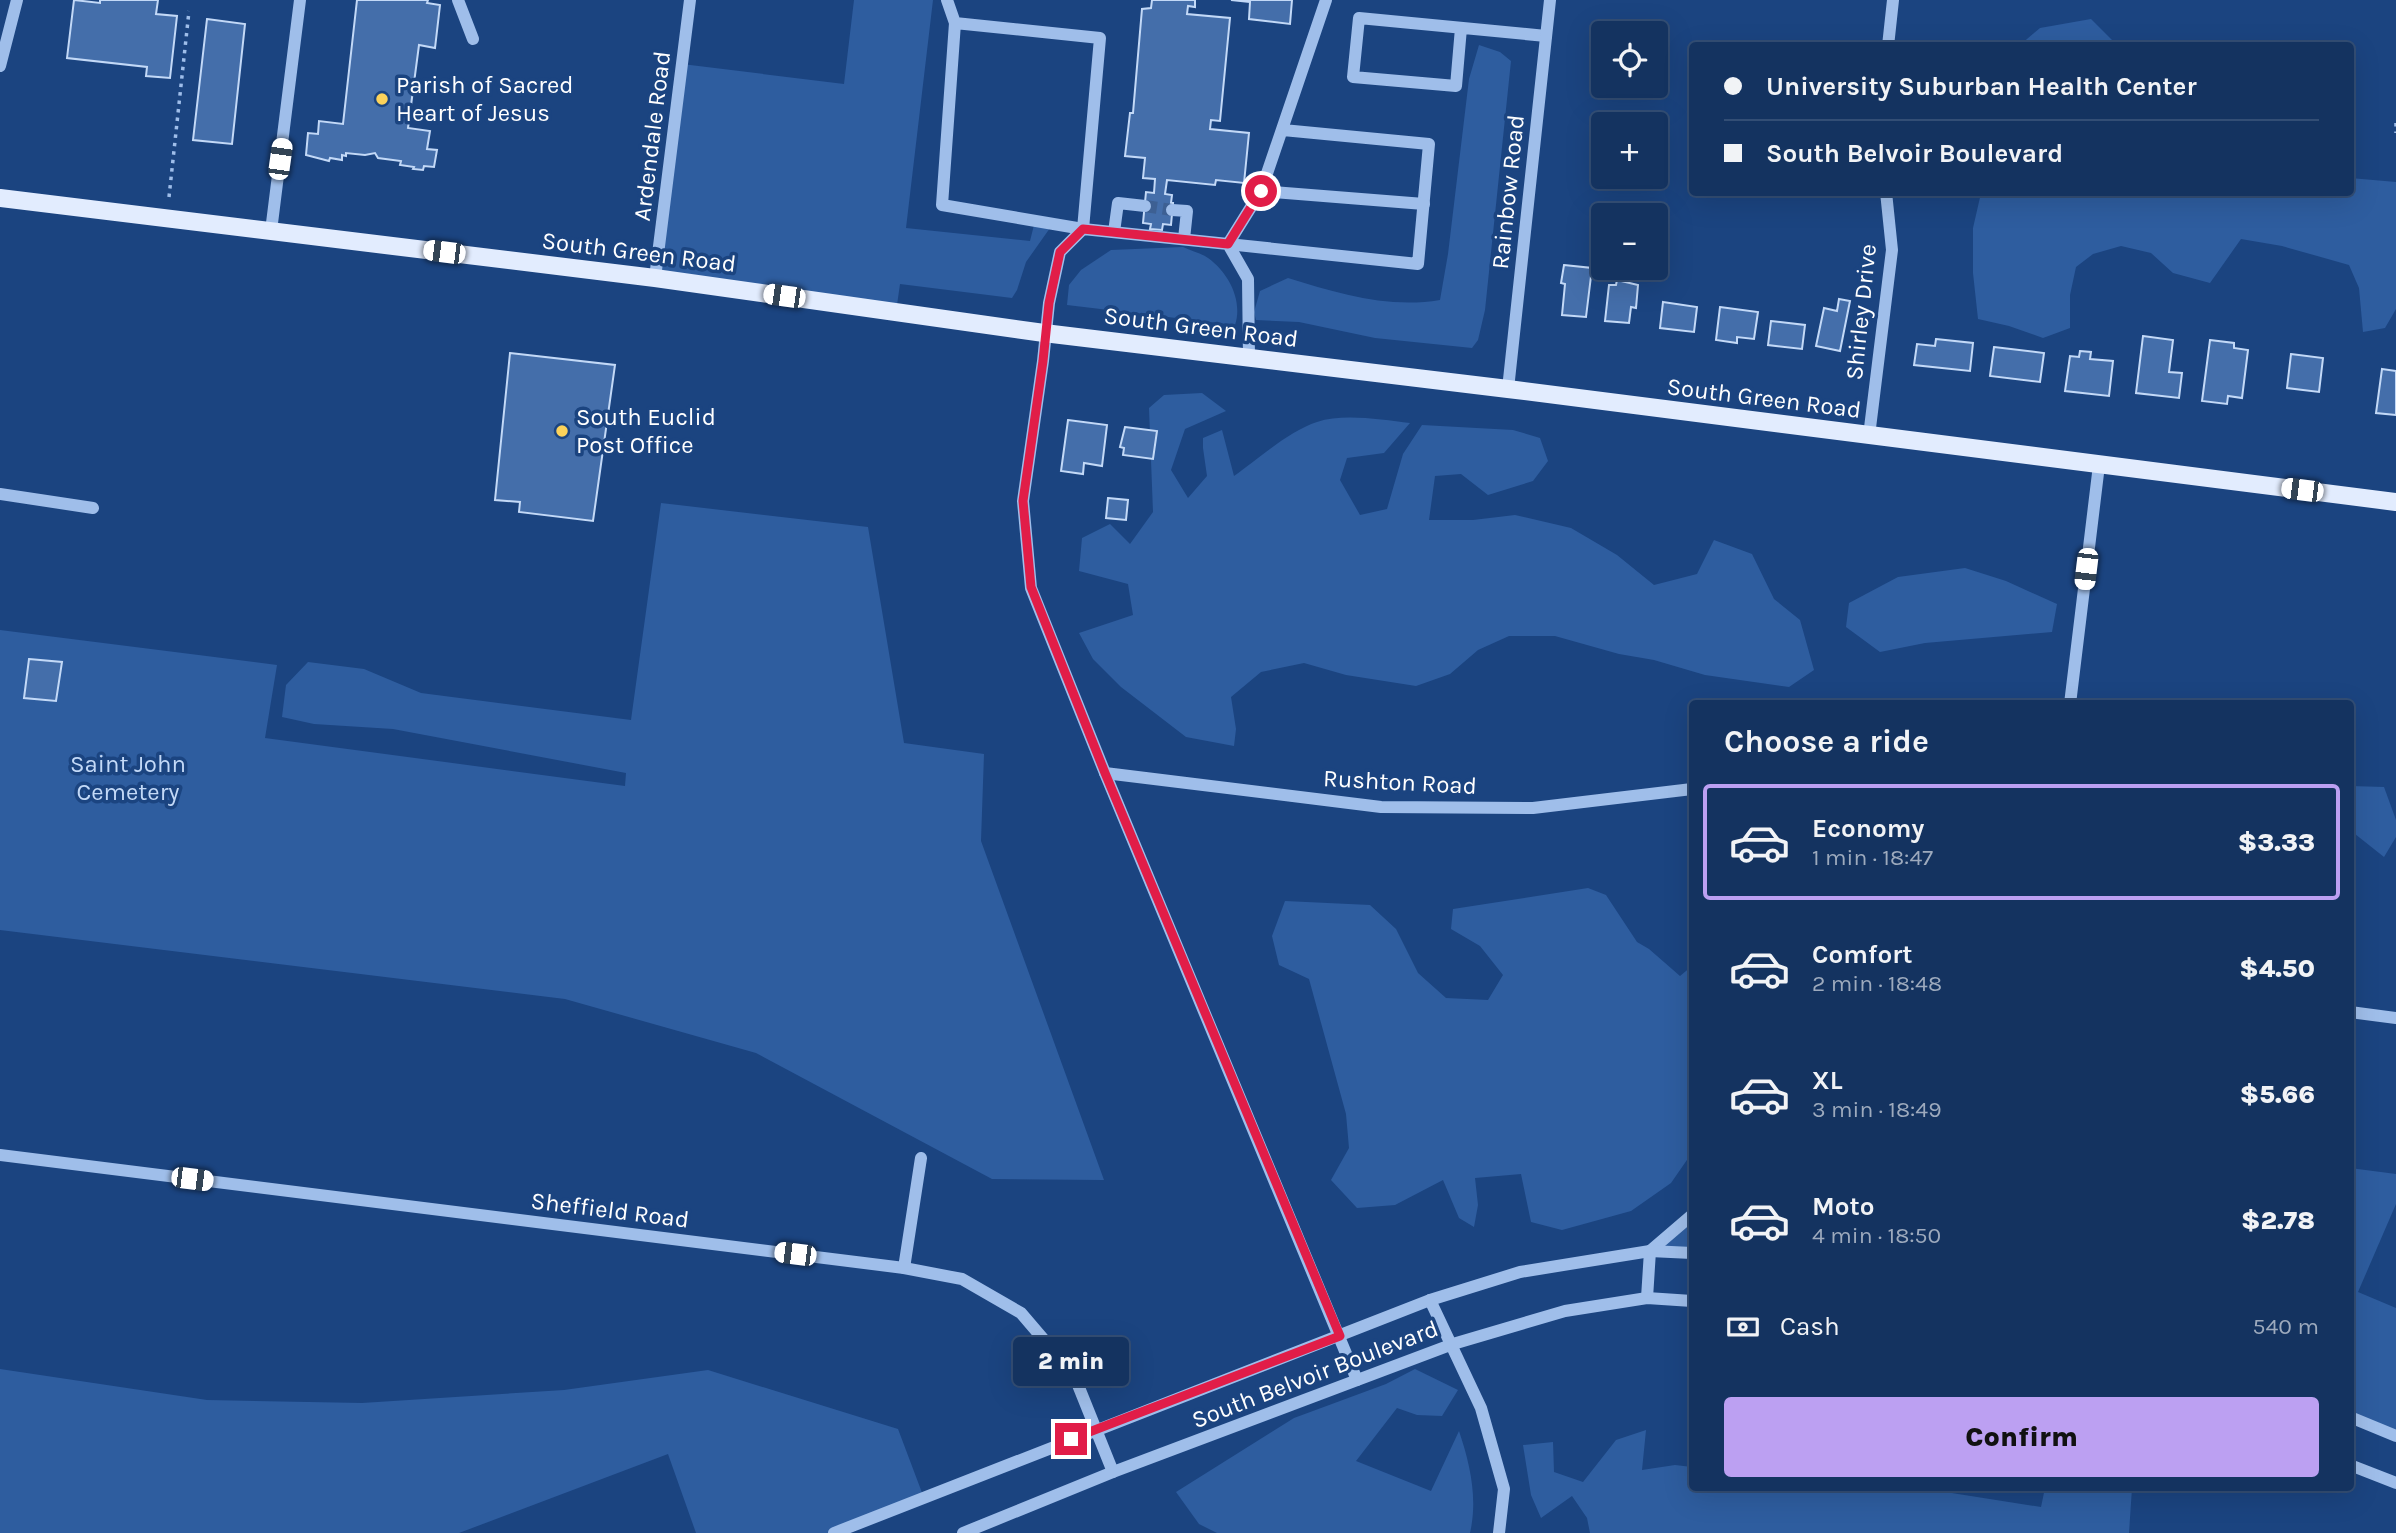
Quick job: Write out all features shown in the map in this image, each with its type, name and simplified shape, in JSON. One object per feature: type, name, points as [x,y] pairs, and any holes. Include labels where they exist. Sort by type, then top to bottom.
[{"type":"main road","name":"South Green Road","points":[[0,198],[655,278],[1044,333],[2396,502]]},
{"type":"street","points":[[0,66],[17,0]]},
{"type":"street","points":[[271,231],[300,0]]},
{"type":"street","points":[[458,0],[473,39]]},
{"type":"street","name":"Ardendale Road","points":[[655,278],[690,0]]},
{"type":"street","points":[[947,0],[955,23],[942,205],[1083,229],[1418,264],[1429,144],[1283,130]]},
{"type":"street","points":[[1228,244],[1261,191],[1326,0]]},
{"type":"street","name":"Rainbow Road","points":[[1508,389],[1550,0]]},
{"type":"street","points":[[1888,42],[1893,0]]},
{"type":"street","points":[[1461,28],[1456,86],[1353,77],[1359,18],[1546,36]]},
{"type":"street","points":[[955,23],[1101,38],[1083,229],[1060,252],[1044,333],[1043,361],[1023,501],[1031,587],[1105,773],[1357,1380]]},
{"type":"street","points":[[1261,191],[1424,204]]},
{"type":"street","name":"Shirley Drive","points":[[1869,436],[1892,250],[1886,196]]},
{"type":"street","points":[[1114,232],[1118,204],[1145,206]]},
{"type":"street","points":[[1172,210],[1187,211],[1184,239]]},
{"type":"street","points":[[1228,244],[1248,279],[1249,358]]},
{"type":"street","points":[[2070,700],[2099,465]]},
{"type":"street","points":[[0,494],[93,508]]},
{"type":"street","name":"Rushton Road","points":[[1105,773],[1381,807],[1533,808],[1689,789]]},
{"type":"street","points":[[2354,1013],[2396,1018]]},
{"type":"street","name":"Sheffield Road","points":[[0,1155],[904,1268],[962,1279],[1021,1313],[1074,1375],[1113,1472]]},
{"type":"street","points":[[904,1268],[921,1158]]},
{"type":"street","points":[[1647,1298],[1650,1251],[1689,1218]]},
{"type":"street","name":"South Belvoir Boulevard","points":[[834,1533],[1430,1300],[1520,1272],[1650,1251],[1689,1253]]},
{"type":"street","name":"South Belvoir Boulevard","points":[[963,1533],[1113,1472],[1453,1345],[1565,1311],[1647,1298],[1689,1301]]},
{"type":"street","points":[[1430,1300],[1481,1408],[1504,1489],[1499,1533]]},
{"type":"street","points":[[2354,1419],[2396,1436]]},
{"type":"street","points":[[2354,1467],[2396,1483]]},
{"type":"path","points":[[169,197],[189,11]]},
{"type":"path","points":[[2396,123],[2396,133]]},
{"type":"green space","points":[[854,0],[933,0],[906,228],[1030,241],[1034,225],[1050,228],[1026,262],[1012,298],[900,284],[896,312],[655,278],[682,64],[844,84]]},
{"type":"green space","points":[[2091,19],[2114,42],[2024,42],[2040,28]]},
{"type":"green space","points":[[1479,45],[1500,52],[1511,61],[1485,310],[1478,340],[1472,348],[1375,338],[1299,322],[1256,320],[1254,312],[1260,291],[1288,278],[1344,294],[1382,301],[1440,300],[1469,79]]},
{"type":"green space","points":[[2354,178],[2396,182],[2396,309],[2385,328],[2363,332],[2359,288],[2349,265],[2282,246],[2241,239],[2210,283],[2173,273],[2151,253],[2121,246],[2093,254],[2076,267],[2070,295],[2070,328],[2043,338],[1978,319],[1973,273],[1973,228],[1980,196],[2354,196]]},
{"type":"green space","points":[[1183,247],[1208,258],[1228,279],[1236,297],[1235,325],[1067,305],[1069,285],[1081,270],[1111,250]]},
{"type":"green space","points":[[1202,393],[1226,411],[1185,429],[1171,470],[1188,498],[1207,476],[1203,438],[1222,430],[1234,476],[1285,439],[1317,422],[1351,418],[1410,423],[1384,453],[1347,458],[1340,480],[1360,515],[1387,509],[1403,454],[1422,425],[1513,430],[1540,438],[1548,461],[1533,481],[1488,495],[1461,474],[1435,476],[1429,520],[1473,520],[1515,515],[1571,528],[1617,555],[1654,585],[1697,574],[1714,540],[1752,554],[1774,599],[1800,620],[1814,670],[1789,687],[1705,675],[1555,636],[1509,636],[1478,650],[1450,674],[1416,686],[1346,675],[1304,663],[1261,672],[1231,697],[1236,729],[1234,746],[1186,737],[1121,687],[1093,659],[1079,633],[1133,615],[1128,584],[1079,571],[1082,538],[1110,524],[1130,544],[1153,512],[1149,408],[1164,395]]},
{"type":"green space","name":"Saint John Cemetery","points":[[661,503],[868,527],[904,743],[984,754],[981,841],[1104,1180],[992,1179],[756,1053],[565,999],[0,930],[0,630],[277,665],[265,738],[625,786],[626,773],[393,729],[314,724],[282,717],[286,685],[308,662],[364,669],[421,693],[631,720]]},
{"type":"green space","points":[[1965,568],[2006,581],[2057,604],[2052,632],[1925,643],[1880,652],[1846,627],[1849,603],[1898,577]]},
{"type":"green space","points":[[2354,786],[2384,787],[2396,820],[2396,837],[2384,857],[2354,833]]},
{"type":"green space","points":[[1588,888],[1606,895],[1637,942],[1680,976],[1689,968],[1689,1157],[1671,1183],[1631,1211],[1562,1230],[1531,1222],[1521,1174],[1475,1178],[1478,1205],[1474,1227],[1459,1218],[1443,1180],[1395,1205],[1357,1208],[1331,1180],[1349,1148],[1346,1114],[1309,979],[1279,965],[1272,936],[1285,901],[1370,905],[1396,929],[1418,973],[1446,998],[1488,1000],[1503,975],[1480,946],[1451,929],[1453,909]]},
{"type":"green space","points":[[2354,1169],[2396,1174],[2396,1204],[2358,1292],[2396,1308],[2396,1436],[2354,1419]]},
{"type":"green space","points":[[1689,1218],[1689,1253],[1650,1251]]},
{"type":"green space","points":[[0,1369],[207,1400],[362,1403],[564,1390],[708,1370],[898,1429],[924,1498],[834,1533],[696,1533],[668,1454],[459,1533],[0,1533]]},
{"type":"green space","points":[[1415,1369],[1458,1390],[1442,1416],[1417,1415],[1397,1408],[1356,1461],[1431,1491],[1459,1431],[1472,1481],[1470,1533],[1217,1533],[1199,1524],[1176,1492],[1294,1418],[1386,1384]]},
{"type":"green space","points":[[1646,1430],[1642,1470],[1675,1465],[1689,1467],[1689,1491],[1939,1491],[2041,1507],[2044,1491],[2132,1491],[2129,1533],[1590,1533],[1587,1518],[1572,1496],[1541,1518],[1531,1495],[1523,1445],[1553,1442],[1554,1472],[1583,1482],[1616,1440]]},
{"type":"building","points":[[74,0],[100,3],[100,0],[158,0],[156,14],[177,16],[170,78],[146,76],[147,67],[67,58]]},
{"type":"building","points":[[357,0],[428,0],[427,3],[440,5],[435,48],[419,45],[408,128],[430,131],[427,149],[437,150],[434,167],[413,169],[414,167],[400,165],[401,161],[378,158],[375,153],[346,153],[346,156],[342,155],[342,160],[330,158],[329,161],[306,155],[308,133],[318,134],[319,121],[343,124]]},
{"type":"building","points":[[1152,0],[1195,0],[1195,7],[1188,6],[1187,14],[1230,18],[1220,121],[1211,120],[1210,129],[1249,133],[1244,183],[1216,180],[1215,185],[1167,180],[1165,194],[1172,195],[1173,203],[1171,225],[1163,224],[1162,230],[1150,229],[1151,224],[1143,223],[1146,192],[1154,193],[1155,179],[1143,178],[1145,158],[1125,156],[1130,113],[1133,113],[1142,9],[1151,8]]},
{"type":"building","points":[[1231,0],[1292,0],[1290,24],[1249,19],[1250,2]]},
{"type":"building","points":[[207,19],[245,24],[232,144],[193,140]]},
{"type":"building","points":[[1564,265],[1591,268],[1586,317],[1562,315],[1565,284],[1561,283]]},
{"type":"building","points":[[1617,280],[1638,285],[1636,308],[1631,307],[1629,323],[1605,321],[1609,285],[1616,285]]},
{"type":"building","points":[[1839,299],[1850,301],[1840,351],[1816,346],[1824,308],[1837,311]]},
{"type":"building","points":[[1663,302],[1697,307],[1694,332],[1660,328]]},
{"type":"building","points":[[1720,307],[1758,312],[1754,339],[1737,337],[1737,343],[1716,340]]},
{"type":"building","points":[[1771,321],[1805,325],[1802,349],[1768,345]]},
{"type":"building","points":[[2143,336],[2173,340],[2169,372],[2182,373],[2179,398],[2136,393]]},
{"type":"building","points":[[1936,339],[1973,343],[1970,371],[1914,365],[1917,344],[1935,346]]},
{"type":"building","points":[[2210,340],[2234,343],[2234,348],[2248,350],[2242,398],[2228,396],[2227,404],[2202,401]]},
{"type":"building","points":[[1994,347],[2044,353],[2040,382],[1990,376]]},
{"type":"building","points":[[2080,351],[2091,352],[2090,359],[2113,361],[2109,396],[2065,391],[2070,356],[2079,357]]},
{"type":"building","points":[[510,353],[615,365],[593,521],[519,512],[520,502],[495,500]]},
{"type":"building","points":[[2291,354],[2323,358],[2319,392],[2287,388]]},
{"type":"building","points":[[2382,369],[2396,371],[2396,415],[2376,413]]},
{"type":"building","points":[[1068,420],[1107,425],[1102,466],[1084,463],[1083,474],[1061,471]]},
{"type":"building","points":[[1125,427],[1157,431],[1153,459],[1123,455],[1124,448],[1120,447]]},
{"type":"building","points":[[1108,498],[1128,500],[1126,520],[1106,518]]},
{"type":"building","points":[[29,659],[62,662],[56,701],[24,698]]},
{"type":"tunnel","points":[[1145,206],[1172,210]]},
{"type":"place","name":"Parish of Sacred Heart of Jesus","points":[[382,99]]},
{"type":"place","name":"South Euclid Post Office","points":[[562,431]]},
{"type":"route","points":[[1071,1439],[1340,1336],[1105,773],[1031,587],[1023,501],[1043,361],[1044,333],[1060,252],[1083,229],[1228,244],[1261,191]]}]
